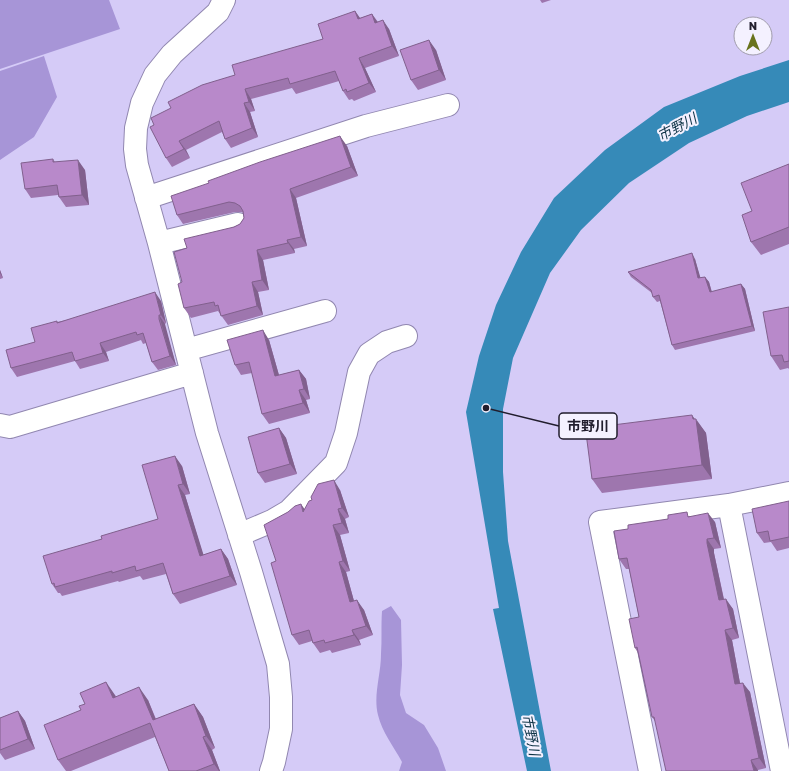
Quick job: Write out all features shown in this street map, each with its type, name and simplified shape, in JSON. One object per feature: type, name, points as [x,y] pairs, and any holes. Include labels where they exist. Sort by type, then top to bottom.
[{"type":"street","points":[[224,0],[218,12],[172,54],[155,75],[142,103],[136,128],[135,149],[137,165],[159,243],[207,433],[278,664],[281,698],[281,729],[271,771]]},
{"type":"street","points":[[146,198],[366,126],[448,105]]},
{"type":"street","points":[[159,243],[238,224]]},
{"type":"street","points":[[186,350],[325,311]]},
{"type":"street","points":[[239,535],[272,521],[289,511],[336,463],[346,433],[359,372],[369,354],[387,342],[406,336]]},
{"type":"street","points":[[0,425],[10,427],[192,373]]},
{"type":"street","points":[[650,771],[600,522],[729,505],[789,493]]},
{"type":"street","points":[[729,505],[782,771]]},
{"type":"shaded area","points":[[0,0],[109,0],[120,29],[0,69]]},
{"type":"shaded area","points":[[44,56],[57,97],[34,137],[0,160],[0,71]]},
{"type":"shaded area","points":[[391,606],[401,620],[402,665],[400,695],[406,713],[424,725],[438,748],[446,771],[399,771],[402,762],[385,733],[378,715],[376,700],[381,662],[382,611]]},
{"type":"water","points":[[789,60],[789,102],[747,116],[689,143],[629,183],[581,230],[550,273],[513,358],[503,409],[503,472],[508,541],[551,771],[527,771],[493,609],[499,608],[466,412],[479,356],[496,305],[521,252],[554,198],[605,150],[664,107],[740,76]]},
{"type":"building","points":[[355,11],[358,19],[372,14],[375,23],[383,20],[392,46],[359,58],[369,83],[347,92],[346,89],[343,91],[335,71],[290,84],[288,78],[245,89],[249,102],[244,103],[252,128],[225,139],[219,121],[179,141],[184,149],[166,158],[150,127],[154,125],[151,118],[171,108],[168,102],[202,85],[235,75],[232,65],[323,39],[318,24]]},
{"type":"building","points":[[429,40],[439,70],[411,80],[400,50]]},
{"type":"building","points":[[340,136],[351,167],[290,189],[301,237],[287,240],[288,243],[257,250],[262,280],[252,282],[257,306],[221,316],[218,305],[215,306],[214,302],[184,308],[178,284],[182,282],[174,252],[187,248],[184,239],[234,227],[240,224],[244,218],[243,211],[240,206],[229,202],[177,215],[171,196],[209,183],[208,181],[260,162]]},
{"type":"building","points":[[53,159],[53,162],[78,160],[82,195],[59,197],[57,185],[25,189],[21,163]]},
{"type":"building","points":[[789,164],[789,227],[751,242],[742,215],[752,211],[741,183]]},
{"type":"building","points":[[692,253],[698,278],[705,277],[710,292],[741,284],[752,326],[672,345],[659,295],[653,297],[651,290],[628,272]]},
{"type":"building","points":[[155,292],[161,315],[159,315],[159,319],[170,356],[152,362],[143,333],[137,335],[136,332],[100,343],[103,353],[75,361],[72,352],[11,368],[6,350],[35,342],[31,328],[57,321],[57,323]]},
{"type":"building","points":[[789,307],[789,361],[784,362],[782,355],[771,356],[763,312]]},
{"type":"building","points":[[263,330],[275,376],[299,370],[304,389],[299,390],[303,403],[262,414],[249,362],[235,365],[227,340]]},
{"type":"building","points":[[692,415],[693,419],[696,419],[702,465],[592,479],[586,433],[589,433],[589,428]]},
{"type":"building","points":[[279,428],[290,464],[258,473],[248,437]]},
{"type":"building","points":[[175,456],[183,484],[178,485],[200,556],[221,549],[230,576],[173,594],[163,563],[136,571],[135,566],[112,573],[112,571],[55,587],[54,583],[52,584],[43,556],[102,539],[101,536],[158,519],[142,465]]},
{"type":"building","points":[[334,480],[342,508],[338,509],[342,523],[333,525],[343,561],[339,562],[350,602],[357,600],[366,626],[352,630],[354,635],[325,643],[324,640],[313,643],[309,630],[292,635],[271,563],[276,561],[264,525],[288,512],[295,506],[301,504],[303,512],[309,501],[312,500],[311,497],[318,484]]},
{"type":"building","points":[[789,501],[789,537],[770,541],[768,531],[757,533],[752,509]]},
{"type":"building","points":[[687,512],[688,517],[708,513],[714,538],[707,539],[707,543],[719,600],[726,599],[733,628],[725,630],[735,684],[743,683],[759,758],[751,760],[754,771],[666,771],[654,717],[652,717],[637,647],[635,648],[629,619],[639,617],[627,558],[619,559],[614,531],[628,529],[628,525],[668,519],[668,515]]},
{"type":"building","points":[[106,682],[113,698],[139,687],[153,720],[194,704],[206,736],[203,737],[214,764],[196,771],[169,771],[150,723],[58,760],[44,725],[81,710],[79,706],[85,704],[80,693]]},
{"type":"building","points":[[18,711],[28,739],[0,750],[0,718]]},
{"type":"place","name":"市野川","points":[[486,408]]}]
